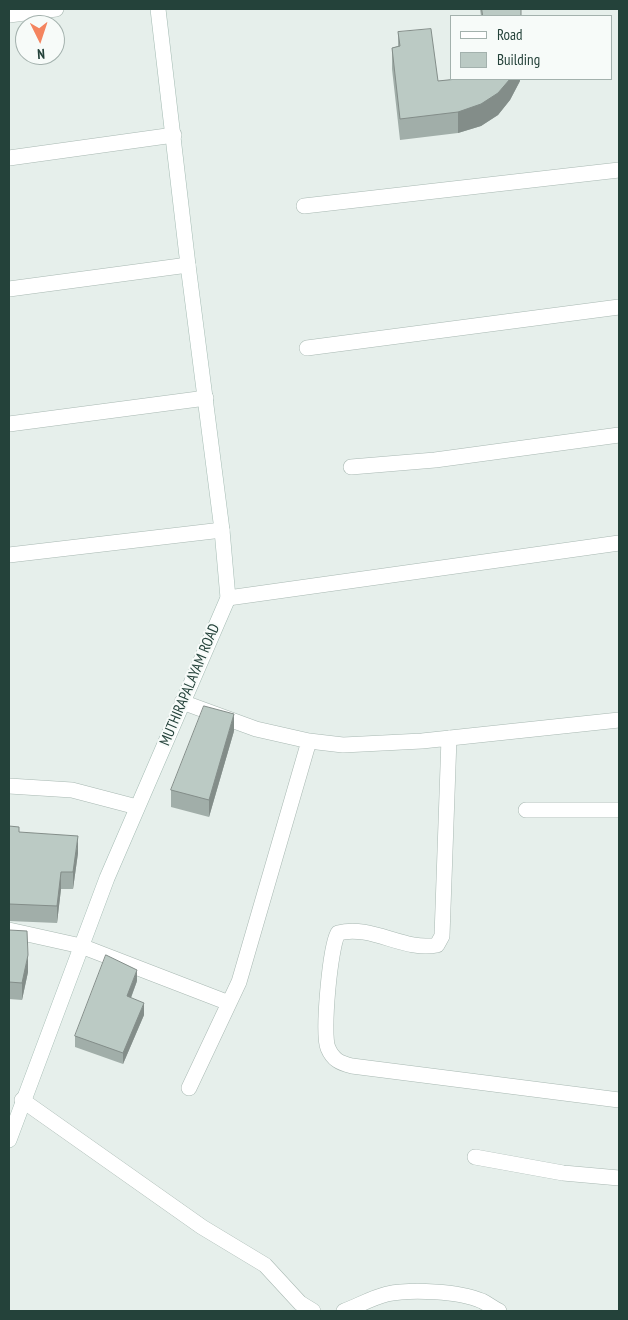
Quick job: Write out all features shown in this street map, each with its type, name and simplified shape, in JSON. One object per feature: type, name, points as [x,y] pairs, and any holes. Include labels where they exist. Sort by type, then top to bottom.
[{"type":"street","points":[[9,15],[56,9]]},
{"type":"street","points":[[158,9],[222,530],[228,598],[619,543]]},
{"type":"street","points":[[9,158],[174,135]]},
{"type":"street","points":[[304,206],[619,170]]},
{"type":"street","points":[[9,288],[188,265]]},
{"type":"street","points":[[307,348],[619,307]]},
{"type":"street","points":[[9,424],[206,398]]},
{"type":"street","points":[[351,467],[435,460],[619,435]]},
{"type":"street","points":[[9,555],[222,530]]},
{"type":"street","name":"MUTHIRAPALAYAM ROAD","points":[[9,1140],[20,1106],[81,946],[137,807],[228,598]]},
{"type":"street","points":[[182,702],[256,729],[309,741],[343,744],[449,738],[619,720]]},
{"type":"street","points":[[449,738],[442,936],[436,945],[422,948],[369,934],[347,931],[338,933],[332,952],[326,1024],[328,1048],[339,1062],[352,1066],[619,1100]]},
{"type":"street","points":[[189,1088],[239,982],[256,930],[309,741]]},
{"type":"street","points":[[9,786],[72,790],[137,807]]},
{"type":"street","points":[[526,810],[619,810]]},
{"type":"street","points":[[9,930],[81,946],[229,1003]]},
{"type":"street","points":[[20,1106],[202,1227],[265,1265],[300,1303],[313,1311]]},
{"type":"street","points":[[475,1158],[563,1173],[619,1178]]},
{"type":"street","points":[[344,1311],[363,1301],[387,1294],[409,1292],[469,1297],[484,1302],[499,1311]]},
{"type":"building","points":[[482,9],[521,9],[521,15],[483,15]]},
{"type":"building","points":[[431,29],[438,81],[509,80],[498,93],[481,104],[458,112],[400,119],[392,48],[400,46],[398,32]]},
{"type":"building","points":[[204,706],[234,714],[209,800],[171,790]]},
{"type":"building","points":[[9,826],[19,827],[19,832],[78,836],[73,872],[61,872],[57,906],[9,904]]},
{"type":"building","points":[[9,930],[27,931],[28,955],[22,983],[9,982]]},
{"type":"building","points":[[106,955],[137,970],[127,996],[144,1003],[123,1053],[75,1036]]}]
